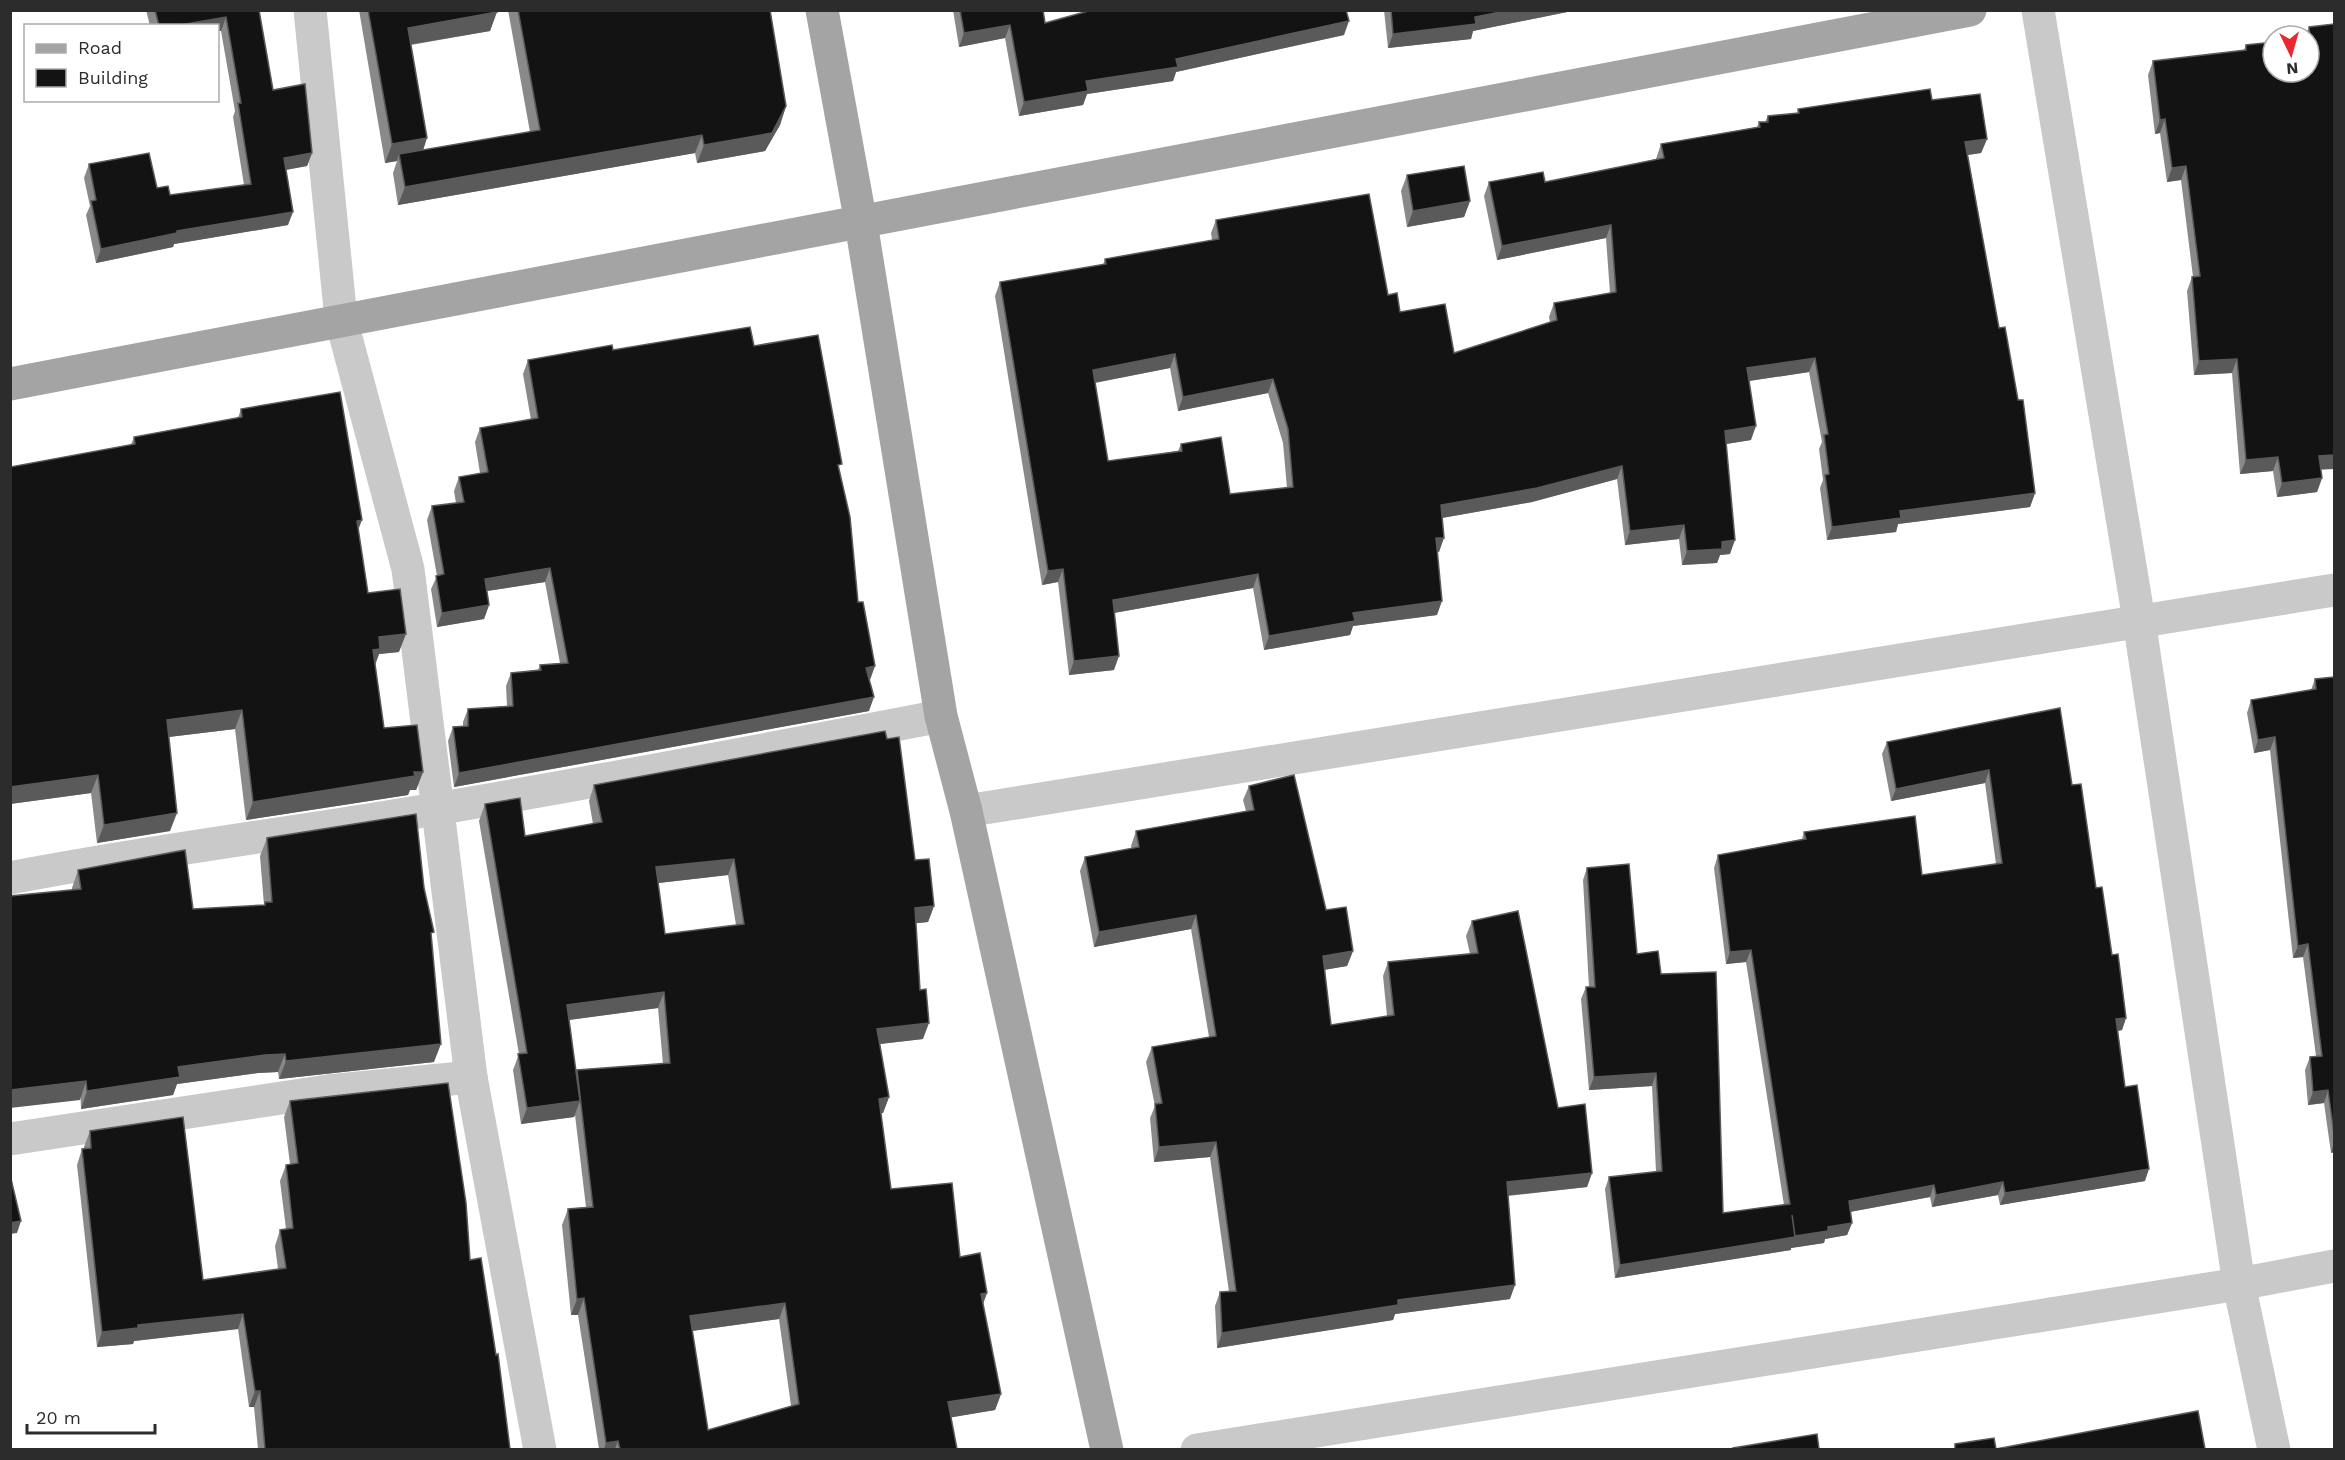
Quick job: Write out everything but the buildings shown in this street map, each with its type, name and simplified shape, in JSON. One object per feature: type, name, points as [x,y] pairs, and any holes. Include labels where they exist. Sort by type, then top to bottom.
[{"type":"main road","points":[[822,10],[861,223],[941,716],[966,811],[1107,1449]]},
{"type":"main road","points":[[10,384],[1970,10]]},
{"type":"street","points":[[310,10],[341,320],[408,569],[471,1077],[540,1449]]},
{"type":"street","points":[[2038,10],[2139,620],[2239,1284],[2274,1449]]},
{"type":"street","points":[[966,811],[2334,590]]},
{"type":"street","points":[[10,878],[107,859],[439,809],[658,771],[941,716]]},
{"type":"street","points":[[10,1138],[327,1091],[471,1077]]},
{"type":"street","points":[[1197,1449],[2239,1284],[2334,1266]]}]
